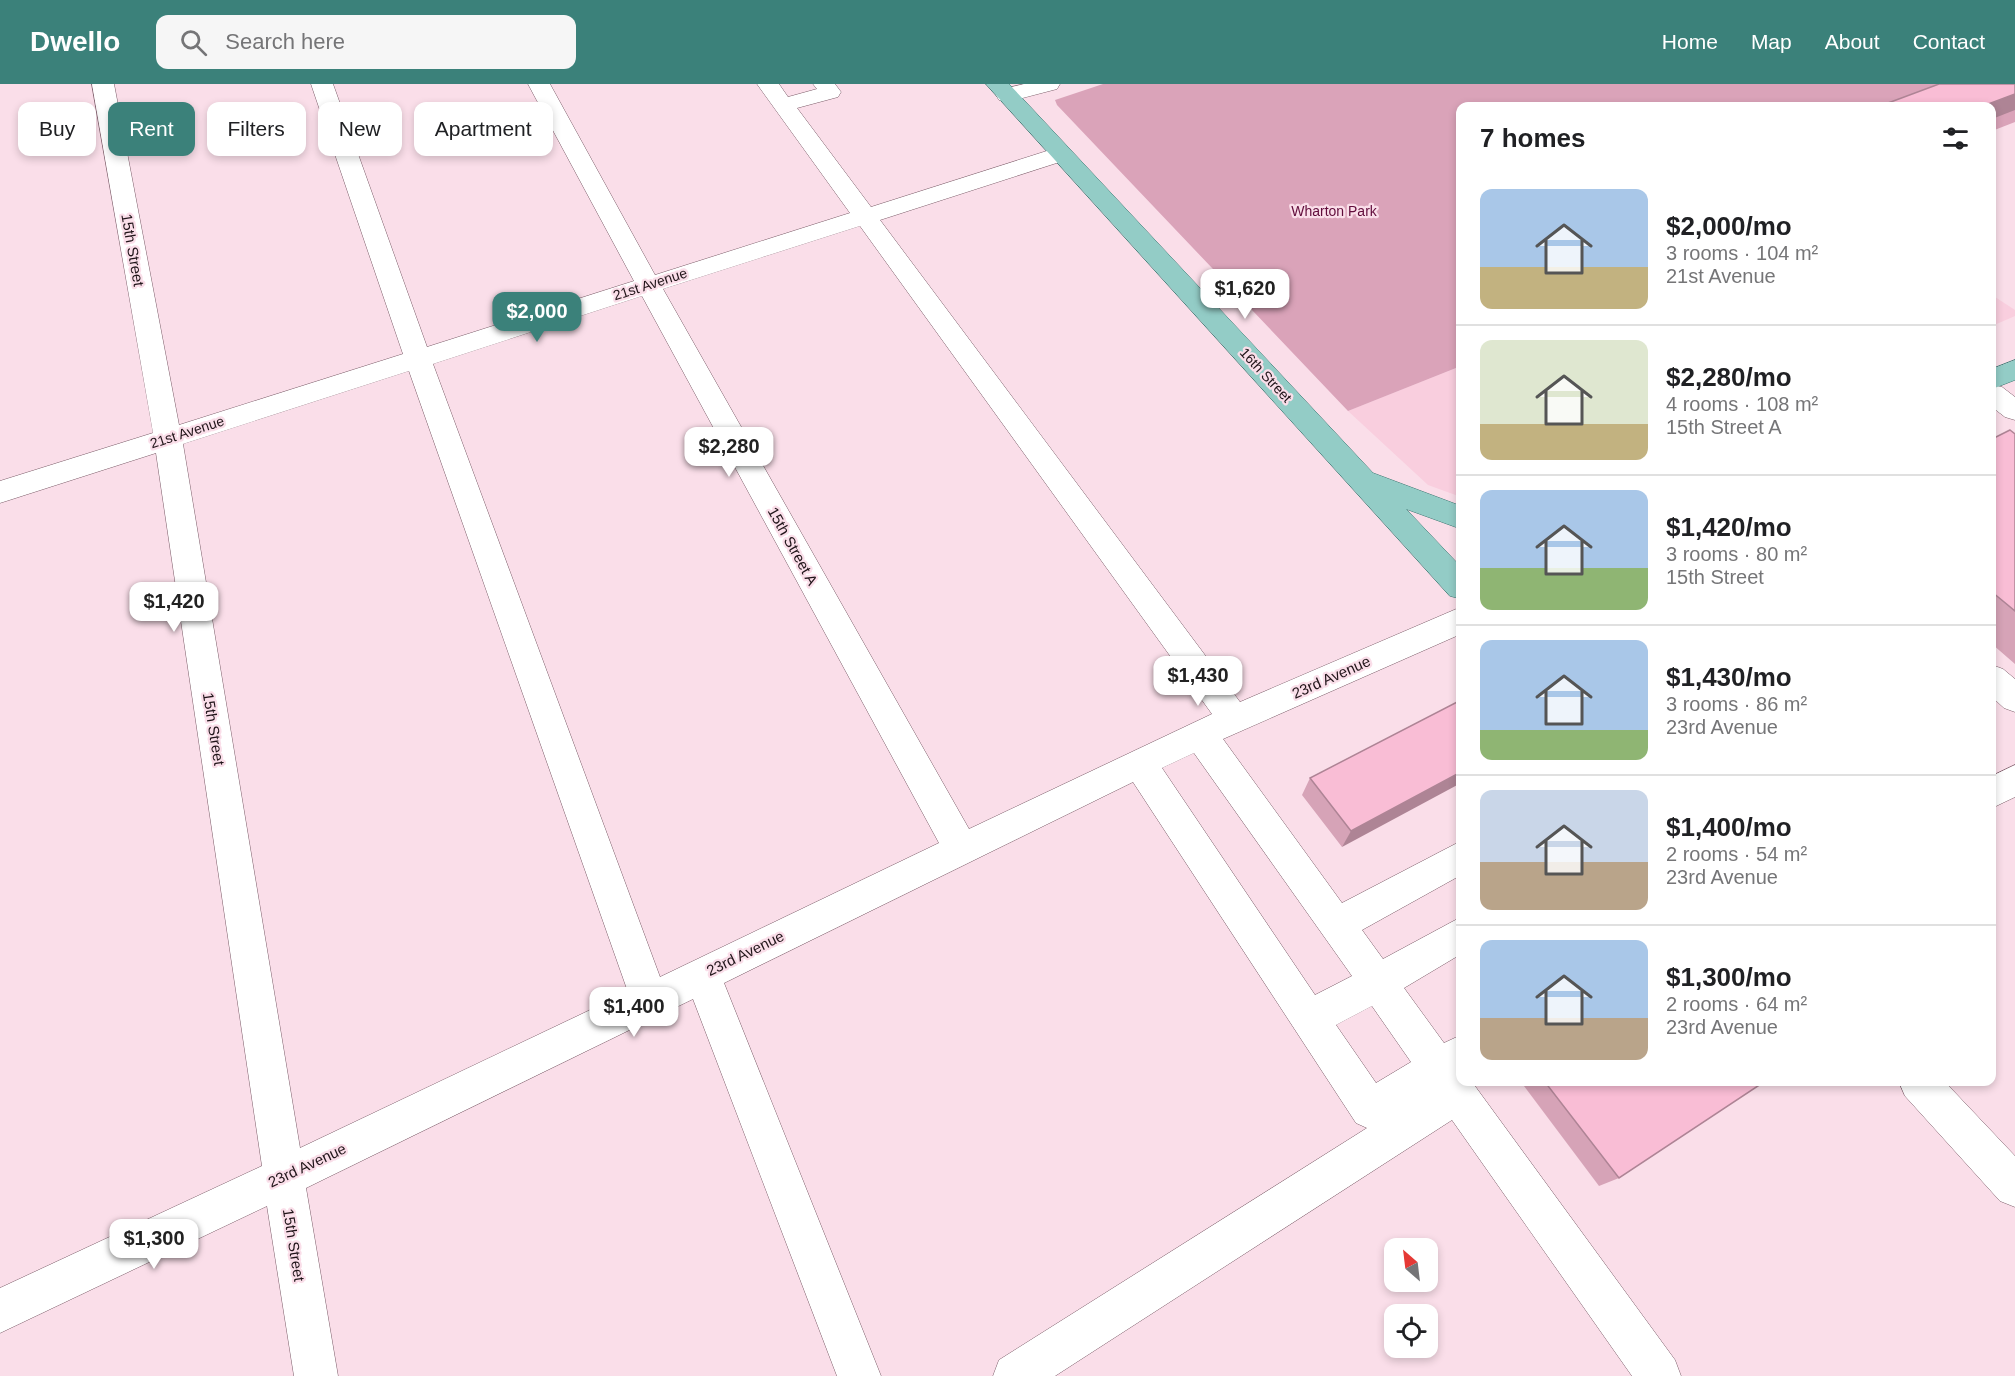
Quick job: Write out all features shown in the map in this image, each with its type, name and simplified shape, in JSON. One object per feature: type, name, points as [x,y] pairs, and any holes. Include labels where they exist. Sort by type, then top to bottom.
[{"type":"main road","name":"16th Street","points":[[1002,90],[1456,581]]},
{"type":"main road","points":[[1996,378],[2015,369]]},
{"type":"main road","points":[[1364,481],[1456,516]]},
{"type":"street","name":"15th Street","points":[[103,84],[168,438],[296,1264],[316,1376]]},
{"type":"street","points":[[322,84],[418,359],[649,999]]},
{"type":"street","name":"15th Street A","points":[[539,84],[961,849]]},
{"type":"street","points":[[1002,90],[1049,84]]},
{"type":"street","points":[[827,88],[776,94],[865,217],[1217,726],[1336,925],[1377,983],[1451,1072]]},
{"type":"street","name":"21st Avenue","points":[[0,492],[1061,154]]},
{"type":"street","points":[[1996,397],[2015,410]]},
{"type":"street","name":"23rd Avenue","points":[[0,1311],[1217,726],[1456,622]]},
{"type":"street","points":[[1996,681],[2015,698]]},
{"type":"street","points":[[1140,764],[1370,1109],[1451,1072]]},
{"type":"street","points":[[1996,791],[2015,780]]},
{"type":"street","points":[[1336,925],[1456,860]]},
{"type":"street","points":[[1309,1019],[1456,937]]},
{"type":"street","points":[[702,974],[859,1376]]},
{"type":"street","points":[[1015,1376],[1451,1072]]},
{"type":"street","points":[[1461,1086],[1659,1376]]},
{"type":"street","points":[[1923,1086],[2015,1186]]},
{"type":"shaded area","points":[[1996,298],[2015,310],[2015,316],[1996,324]]},
{"type":"shaded area","points":[[1456,368],[1456,495],[1428,485],[1348,411]]},
{"type":"green space","name":"Wharton Park","points":[[1103,84],[2015,84],[2015,122],[1996,129],[1996,102],[1456,102],[1456,368],[1348,411],[1057,105],[1055,100]]},
{"type":"building","points":[[1939,84],[2015,84],[2015,94],[1994,102],[1891,102]]},
{"type":"building","points":[[2010,430],[2015,434],[2015,611],[1996,595],[1996,437]]},
{"type":"building","points":[[1456,703],[1456,775],[1351,831],[1310,778]]},
{"type":"building","points":[[1548,1086],[1758,1086],[1619,1178]]}]
